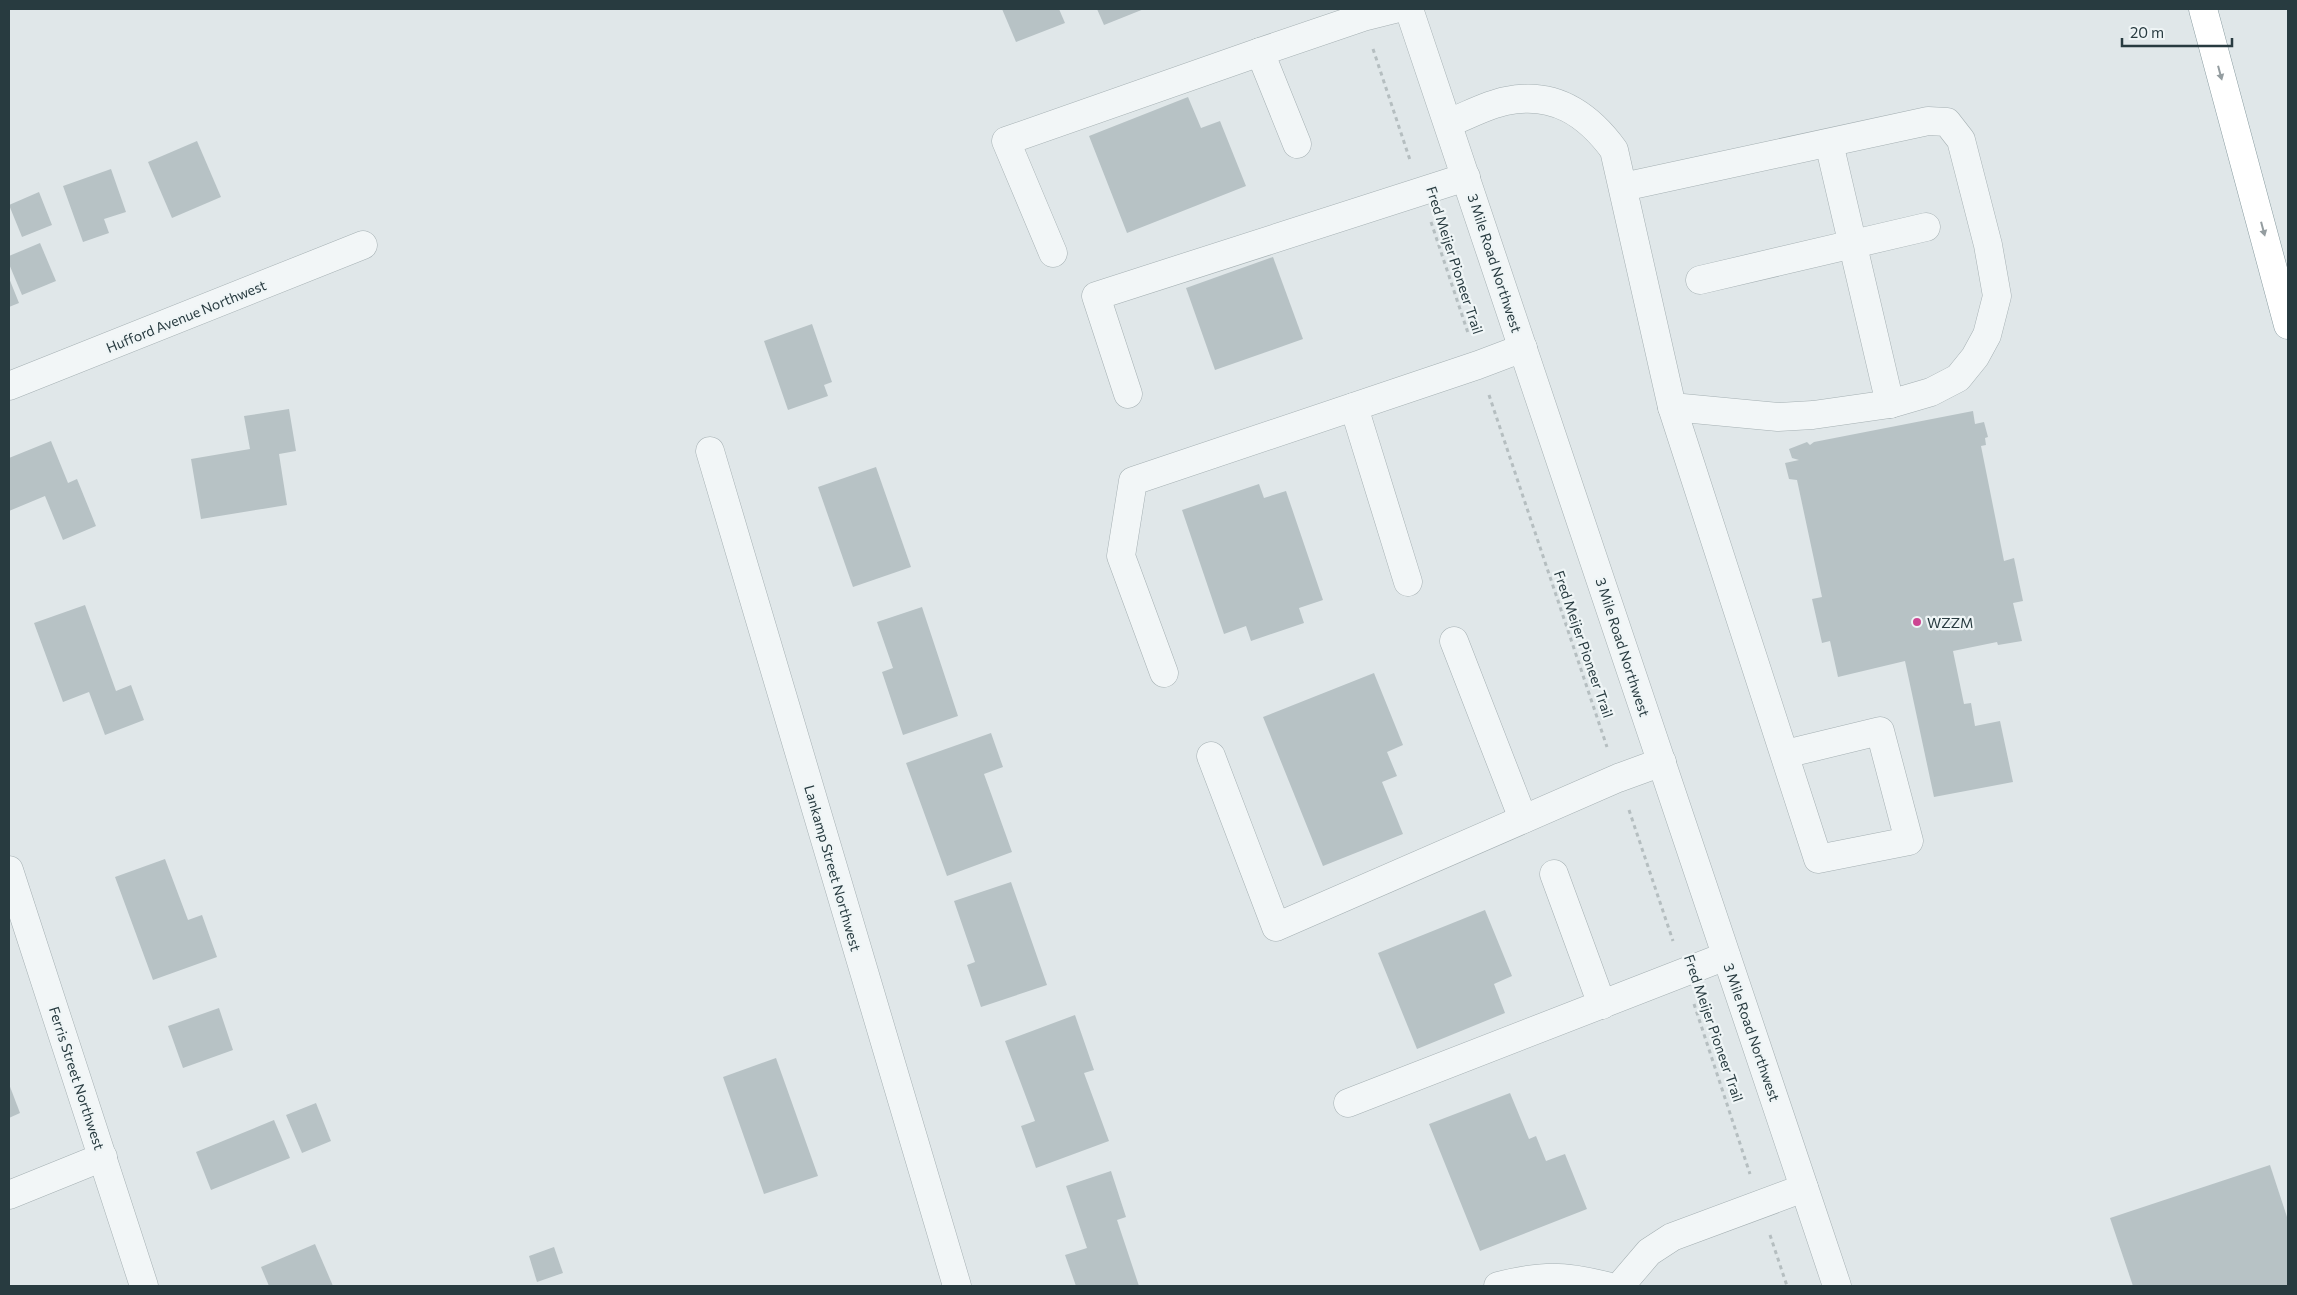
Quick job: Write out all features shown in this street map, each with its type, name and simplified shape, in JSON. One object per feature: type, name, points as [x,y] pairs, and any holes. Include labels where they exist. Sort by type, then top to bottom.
[{"type":"highway","points":[[2203,9],[2288,325]]},
{"type":"street","points":[[1053,253],[1006,142],[1260,52],[1363,17],[1395,9]]},
{"type":"street","name":"3 Mile Road Northwest","points":[[1409,9],[1837,1286]]},
{"type":"street","points":[[1260,52],[1297,144]]},
{"type":"street","points":[[1448,123],[1504,101],[1539,98],[1570,108],[1587,119],[1603,135],[1614,150],[1672,407],[1818,859],[1909,841],[1880,732],[1785,754]]},
{"type":"street","points":[[1623,187],[1928,121],[1947,122],[1961,140],[1988,245],[1997,296],[1987,334],[1975,357],[1958,378],[1930,392],[1890,404],[1813,415],[1778,417],[1672,407]]},
{"type":"street","points":[[1829,143],[1890,404]]},
{"type":"street","points":[[1128,394],[1096,296],[1466,177]]},
{"type":"street","points":[[1700,280],[1926,227]]},
{"type":"street","name":"Hufford Avenue Northwest","points":[[9,386],[363,245]]},
{"type":"street","points":[[1164,673],[1120,556],[1133,481],[1478,365],[1523,348]]},
{"type":"street","points":[[1354,407],[1408,582]]},
{"type":"street","name":"Lankamp Street Northwest","points":[[710,451],[957,1286]]},
{"type":"street","points":[[1454,641],[1523,819]]},
{"type":"street","points":[[1211,756],[1276,927],[1618,778],[1662,762]]},
{"type":"street","name":"Ferris Street Northwest","points":[[9,870],[144,1286]]},
{"type":"street","points":[[1554,874],[1602,1005]]},
{"type":"street","points":[[1348,1103],[1726,956]]},
{"type":"street","points":[[9,1196],[103,1158]]},
{"type":"street","points":[[1620,1286],[1649,1252],[1672,1237],[1804,1188]]},
{"type":"street","points":[[1498,1286],[1531,1278],[1573,1277],[1607,1286]]},
{"type":"path","name":"Fred Meijer Pioneer Trail","points":[[1363,17],[1787,1286]]},
{"type":"building","points":[[1002,9],[1059,9],[1065,23],[1016,42]]},
{"type":"building","points":[[1097,9],[1144,9],[1104,25]]},
{"type":"building","points":[[1188,97],[1201,128],[1220,121],[1246,186],[1127,233],[1089,136]]},
{"type":"building","points":[[197,141],[221,197],[172,218],[148,162]]},
{"type":"building","points":[[111,169],[126,212],[104,219],[109,233],[83,242],[63,186]]},
{"type":"building","points":[[39,192],[52,225],[22,237],[9,205]]},
{"type":"building","points":[[40,243],[56,281],[22,295],[9,264],[9,256]]},
{"type":"building","points":[[1273,257],[1303,339],[1215,370],[1186,288]]},
{"type":"building","points":[[9,278],[19,303],[9,307]]},
{"type":"building","points":[[812,324],[832,382],[824,385],[828,396],[788,410],[764,341]]},
{"type":"building","points":[[289,409],[296,451],[279,454],[287,505],[201,519],[191,459],[250,449],[244,416]]},
{"type":"building","name":"WZZM","points":[[1973,411],[1975,424],[1984,422],[1988,437],[1985,438],[1986,445],[1981,446],[2004,561],[2014,558],[2023,601],[2013,603],[2022,641],[1998,645],[1997,642],[1953,651],[1964,704],[1971,703],[1975,726],[2000,721],[2013,782],[1934,797],[1905,661],[1838,677],[1830,641],[1822,643],[1812,599],[1822,597],[1797,480],[1789,479],[1785,463],[1799,460],[1792,458],[1789,449],[1807,442],[1810,445],[1814,442]]},
{"type":"building","points":[[51,441],[68,483],[77,479],[96,526],[63,540],[45,496],[9,511],[9,458]]},
{"type":"building","points":[[876,467],[911,567],[853,587],[818,487]]},
{"type":"building","points":[[1259,484],[1264,498],[1286,491],[1323,600],[1299,608],[1304,623],[1251,641],[1246,626],[1224,634],[1182,510]]},
{"type":"building","points":[[85,605],[116,691],[131,685],[144,720],[105,735],[89,692],[63,702],[34,623]]},
{"type":"building","points":[[922,607],[958,716],[903,735],[882,672],[893,668],[877,622]]},
{"type":"building","points":[[1374,673],[1403,745],[1387,752],[1397,776],[1382,782],[1403,834],[1323,866],[1263,717]]},
{"type":"building","points":[[991,733],[1003,767],[984,774],[1012,852],[947,876],[906,763]]},
{"type":"building","points":[[165,859],[188,920],[202,915],[217,957],[153,980],[115,877]]},
{"type":"building","points":[[1011,882],[1047,985],[981,1007],[967,965],[975,962],[954,901]]},
{"type":"building","points":[[1485,910],[1512,976],[1494,984],[1505,1013],[1417,1049],[1378,953]]},
{"type":"building","points":[[219,1008],[233,1050],[183,1068],[168,1026]]},
{"type":"building","points":[[1075,1015],[1094,1070],[1084,1073],[1109,1141],[1036,1168],[1021,1126],[1035,1121],[1005,1041]]},
{"type":"building","points":[[776,1058],[818,1176],[764,1194],[723,1077]]},
{"type":"building","points":[[9,1084],[20,1113],[9,1118]]},
{"type":"building","points":[[1510,1093],[1529,1139],[1536,1136],[1546,1161],[1565,1154],[1587,1209],[1480,1251],[1429,1124]]},
{"type":"building","points":[[316,1103],[331,1141],[302,1153],[286,1115]]},
{"type":"building","points":[[274,1120],[290,1158],[211,1190],[196,1152]]},
{"type":"building","points":[[2270,1165],[2288,1220],[2288,1286],[2133,1286],[2110,1218]]},
{"type":"building","points":[[1111,1171],[1126,1217],[1117,1220],[1139,1286],[1076,1286],[1065,1255],[1087,1248],[1066,1186]]},
{"type":"building","points":[[315,1244],[333,1286],[269,1286],[261,1267]]},
{"type":"building","points":[[554,1247],[563,1273],[537,1282],[529,1256]]},
{"type":"place","name":"WZZM","points":[[1917,622]]}]
